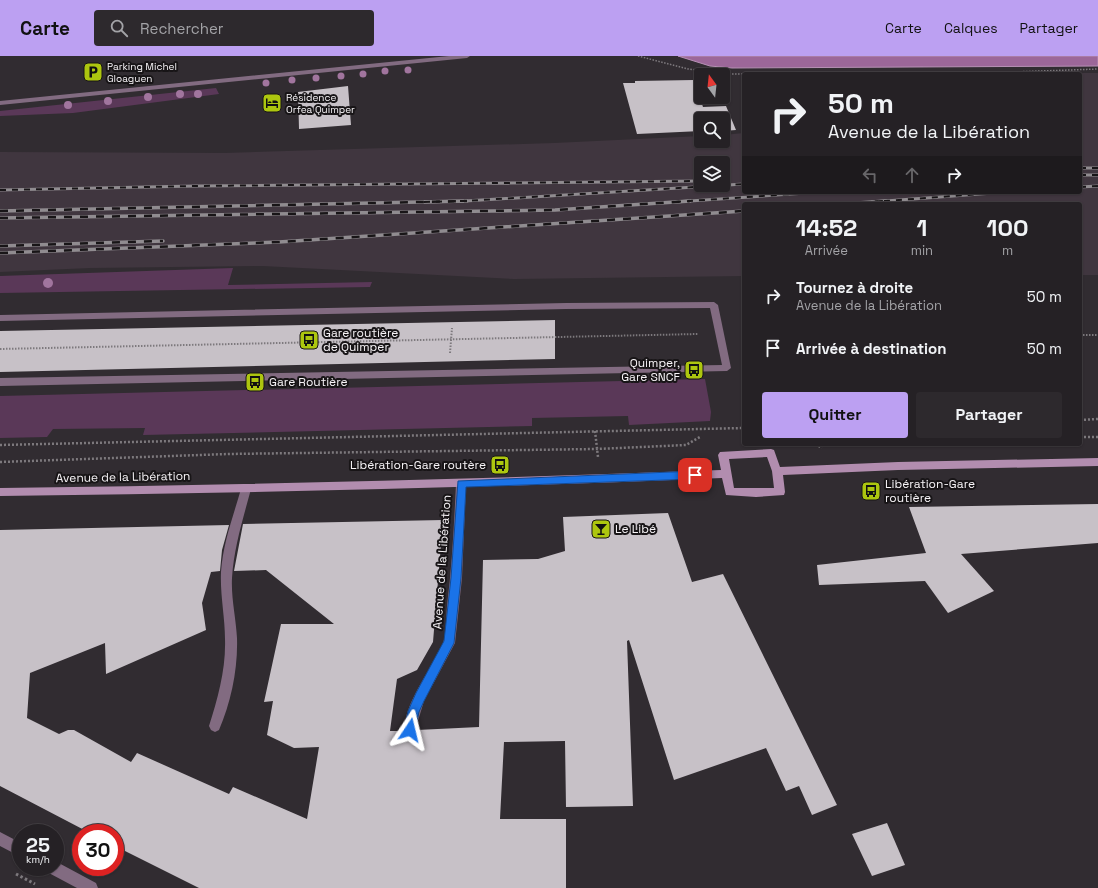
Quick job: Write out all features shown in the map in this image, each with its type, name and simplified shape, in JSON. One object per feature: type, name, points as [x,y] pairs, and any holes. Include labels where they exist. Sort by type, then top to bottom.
[{"type":"main road","points":[[771,454],[777,471],[780,492],[756,494],[730,492],[723,455],[771,454]]},
{"type":"main road","points":[[777,471],[898,466],[1098,462]]},
{"type":"main road","name":"Avenue de la Libération","points":[[0,492],[246,489],[461,484],[726,474]]},
{"type":"street","points":[[0,103],[467,56]]},
{"type":"street","points":[[0,318],[566,306],[714,305],[726,368],[0,382]]},
{"type":"street","name":"Avenue de la Libération","points":[[410,730],[414,711],[420,697],[449,643],[456,578],[461,484]]},
{"type":"street","points":[[215,726],[227,684],[230,662],[231,639],[226,592],[226,571],[246,489]]},
{"type":"street","points":[[0,839],[12,845]]},
{"type":"street","points":[[64,873],[91,888]]},
{"type":"path","points":[[638,56],[688,69],[742,74]]},
{"type":"path","points":[[1011,72],[1098,69]]},
{"type":"path","points":[[0,349],[720,334]]},
{"type":"path","points":[[1082,335],[1098,335]]},
{"type":"path","points":[[1082,420],[1098,419]]},
{"type":"path","points":[[0,445],[742,428]]},
{"type":"path","points":[[595,431],[602,478]]},
{"type":"path","points":[[0,462],[228,454],[597,449],[686,445],[700,437]]},
{"type":"path","points":[[1082,437],[1098,437]]},
{"type":"path","points":[[19,876],[41,888]]},
{"type":"shaded area","points":[[678,56],[1098,56],[1098,66],[732,68],[710,66]]},
{"type":"shaded area","points":[[1082,73],[1098,73],[1098,275],[1082,275],[1082,202],[742,202],[742,276],[514,279],[263,266],[90,268],[0,272],[0,152],[225,153],[554,143],[694,136],[694,148],[730,148],[730,134],[742,133],[742,194],[1082,194]]},
{"type":"shaded area","points":[[216,88],[219,94],[73,113],[0,116],[0,111]]},
{"type":"shaded area","points":[[233,268],[228,285],[372,282],[370,287],[0,293],[0,276]]},
{"type":"shaded area","points":[[705,379],[711,412],[710,421],[629,425],[628,416],[532,418],[532,426],[143,435],[145,428],[53,429],[47,437],[0,438],[0,396]]},
{"type":"building","points":[[694,80],[694,104],[702,104],[703,107],[726,106],[728,112],[694,112],[694,131],[637,134],[623,83],[635,83],[635,81]]},
{"type":"building","points":[[348,86],[351,125],[299,129],[298,92]]},
{"type":"building","points":[[730,116],[736,130],[730,130]]},
{"type":"building","points":[[555,320],[555,359],[0,372],[0,331]]},
{"type":"building","points":[[1098,504],[1098,543],[961,554],[994,591],[948,613],[925,581],[819,585],[817,565],[926,553],[909,507]]},
{"type":"building","points":[[668,513],[692,582],[723,574],[837,805],[812,815],[799,786],[786,791],[766,748],[674,780],[629,640],[627,641],[633,806],[566,807],[565,741],[504,742],[500,819],[566,819],[566,888],[199,888],[124,850],[124,824],[73,824],[0,786],[0,530],[229,525],[222,550],[220,571],[211,572],[202,603],[206,630],[106,674],[105,643],[30,673],[27,718],[59,734],[68,730],[74,730],[131,762],[137,753],[229,794],[233,787],[307,819],[319,747],[294,748],[267,735],[273,701],[264,702],[281,624],[334,624],[266,570],[234,571],[243,524],[443,520],[433,642],[417,670],[397,679],[390,731],[404,731],[405,735],[411,737],[417,730],[479,727],[483,560],[538,559],[565,551],[563,517]]},
{"type":"building","points":[[887,823],[905,865],[872,876],[852,834]]},
{"type":"railway","points":[[1082,168],[1098,168]]},
{"type":"railway","points":[[1082,175],[1098,175]]},
{"type":"railway","points":[[0,190],[195,186],[694,181]]},
{"type":"railway","points":[[451,201],[742,184]]},
{"type":"railway","points":[[1082,187],[1098,186]]},
{"type":"railway","points":[[675,202],[792,194]]},
{"type":"railway","points":[[877,202],[980,194]]},
{"type":"railway","points":[[0,211],[451,201]]},
{"type":"railway","points":[[424,202],[451,201]]},
{"type":"railway","points":[[451,201],[467,201]]},
{"type":"railway","points":[[675,202],[690,201]]},
{"type":"railway","points":[[877,202],[886,201]]},
{"type":"railway","points":[[0,218],[555,210],[675,202]]},
{"type":"railway","points":[[872,202],[877,202]]},
{"type":"railway","points":[[872,202],[877,202]]},
{"type":"railway","points":[[0,253],[279,242],[742,211]]},
{"type":"railway","points":[[0,246],[163,241]]},
{"type":"place","name":"Parking Michel Gloaguen","points":[[93,72]]},
{"type":"place","name":"Résidence Orfea Quimper","points":[[272,103]]},
{"type":"place","name":"Gare routière de Quimper","points":[[309,340]]},
{"type":"place","name":"Quimper, Gare SNCF","points":[[694,370]]},
{"type":"place","name":"Gare Routière","points":[[255,382]]},
{"type":"place","name":"Libération-Gare routère","points":[[500,465]]},
{"type":"place","name":"Libération-Gare routière","points":[[871,491]]},
{"type":"place","name":"Le Libé","points":[[601,529]]},
{"type":"route","points":[[410,730],[414,711],[420,697],[449,643],[456,578],[461,484],[695,475]]}]
